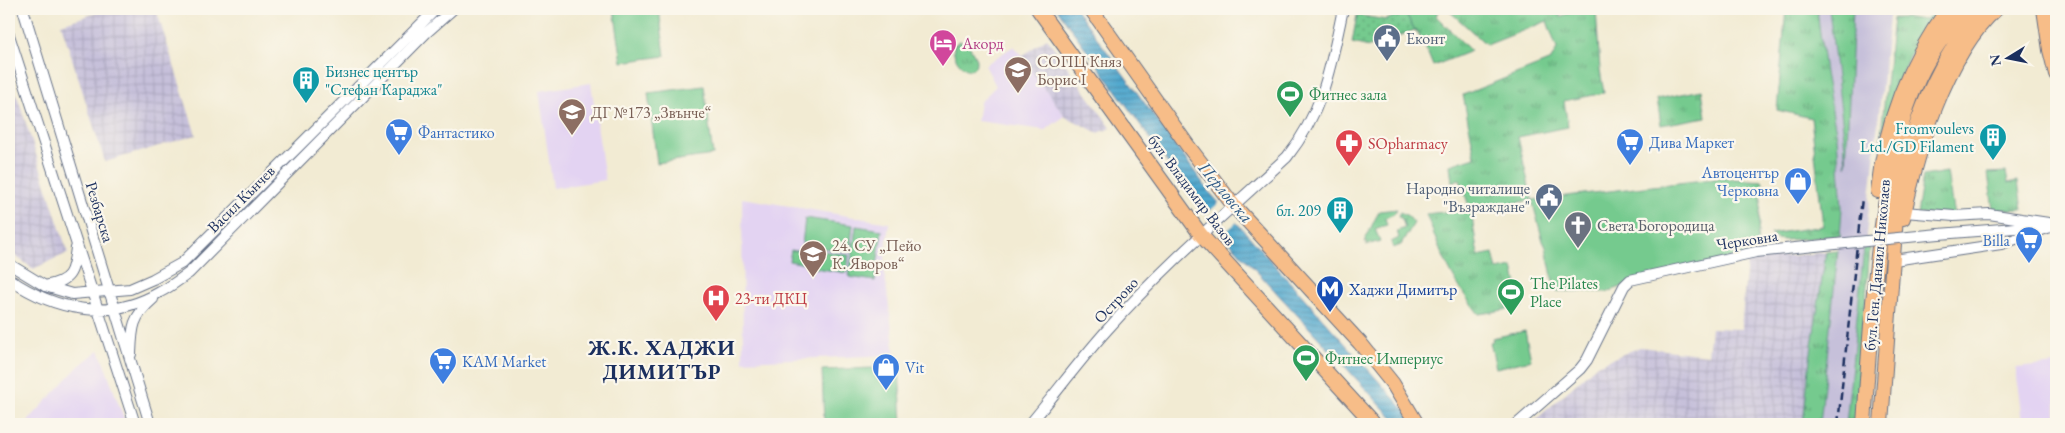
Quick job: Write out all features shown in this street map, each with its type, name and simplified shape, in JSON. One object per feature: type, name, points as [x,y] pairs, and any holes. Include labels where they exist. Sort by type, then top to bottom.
[{"type":"main road","name":"бул. Владимир Вазов","points":[[1038,9],[1206,231],[1374,424]]},
{"type":"main road","name":"бул. Владимир Вазов","points":[[1091,9],[1231,208],[1360,344],[1393,384],[1417,424]]},
{"type":"main road","points":[[1876,264],[1878,196],[1885,143],[1898,100],[1911,71],[1948,9]]},
{"type":"main road","name":"бул. Ген. Данаил Николаев","points":[[1864,424],[1876,264],[1896,143],[1919,79],[1938,44],[1965,9]]},
{"type":"main road","name":"бул. Ген. Данаил Николаев","points":[[1881,424],[1900,183],[1907,150],[1924,101],[1941,66],[1963,30],[1980,9]]},
{"type":"main road","points":[[1893,263],[1904,212],[1934,109],[1970,39],[1996,9]]},
{"type":"main road","points":[[2044,9],[2050,50],[2056,74]]},
{"type":"street","name":"Резбарска","points":[[23,9],[108,292],[150,424]]},
{"type":"street","name":"Васил Кънчев","points":[[9,264],[45,286],[72,294],[108,292],[130,288],[153,279],[182,262],[436,9]]},
{"type":"street","name":"Васил Кънчев","points":[[9,279],[43,299],[70,307],[98,311],[134,304],[160,293],[189,273],[419,40],[453,9]]},
{"type":"street","name":"Острово","points":[[1030,424],[1106,331],[1206,231],[1288,157],[1312,120],[1327,82],[1343,9]]},
{"type":"street","name":"Резбарска","points":[[9,35],[135,424]]},
{"type":"street","points":[[1904,212],[1954,216],[1989,214],[2056,224]]},
{"type":"street","points":[[1893,263],[2001,244],[2056,224]]},
{"type":"street","name":"Черковна","points":[[1517,424],[1580,369],[1587,360],[1624,286],[1630,280],[1756,252],[2056,224]]},
{"type":"street","points":[[45,286],[60,283],[69,275],[74,264],[76,245]]},
{"type":"street","points":[[131,366],[132,331],[135,320],[144,307],[160,293]]},
{"type":"shaded area","points":[[109,9],[156,9],[196,135],[105,162],[61,24]]},
{"type":"shaded area","points":[[1817,9],[1829,9],[1846,158],[1853,9],[1890,9],[1846,424],[1820,424],[1842,208],[1837,137],[1825,73]]},
{"type":"shaded area","points":[[1047,38],[1111,128],[1098,133],[1065,116],[1021,57]]},
{"type":"shaded area","name":"СОПЦ Княз Борис I","points":[[1014,46],[1065,116],[1045,130],[977,121],[980,102],[996,86],[985,65]]},
{"type":"shaded area","points":[[9,71],[68,253],[33,269],[9,251]]},
{"type":"shaded area","name":"ДГ №173 „Звънче“","points":[[591,83],[605,180],[553,188],[539,91]]},
{"type":"shaded area","name":"24. СУ „Пейо К. Яворов“","points":[[742,198],[889,223],[884,267],[895,355],[743,361]]},
{"type":"shaded area","points":[[1826,252],[1810,359],[1803,424],[1531,424],[1597,365],[1640,347],[1708,355],[1711,328],[1741,329],[1747,261]]},
{"type":"shaded area","points":[[99,350],[126,424],[25,424],[79,366]]},
{"type":"shaded area","points":[[2056,364],[2056,424],[2022,424],[2016,368]]},
{"type":"green space","points":[[614,9],[659,9],[665,56],[622,62]]},
{"type":"green space","points":[[1402,9],[1439,9],[1436,16],[1471,51],[1433,66],[1424,44]]},
{"type":"green space","points":[[1447,9],[1563,9],[1559,17],[1580,9],[1596,9],[1600,70],[1604,93],[1564,101],[1568,127],[1518,137],[1532,200],[1471,210],[1478,256],[1493,253],[1497,270],[1513,267],[1522,307],[1479,314],[1454,278],[1442,255],[1426,214],[1470,209],[1460,180],[1452,182],[1450,165],[1475,157],[1463,95],[1551,60],[1557,49],[1547,21],[1487,45]]},
{"type":"green space","points":[[1786,9],[1817,9],[1825,73],[1837,137],[1842,208],[1840,236],[1785,240],[1776,239],[1770,234],[1823,226],[1811,118],[1777,110]]},
{"type":"green space","points":[[1829,9],[1853,9],[1846,166],[1844,137]]},
{"type":"green space","points":[[1937,10],[1939,14],[1917,42],[1901,74],[1880,143],[1893,18],[1924,20]]},
{"type":"green space","points":[[1404,12],[1415,30],[1369,47],[1352,43],[1357,15],[1386,20]]},
{"type":"green space","points":[[960,41],[968,43],[975,57],[975,67],[972,69],[964,67],[956,58],[954,45]]},
{"type":"green space","points":[[704,86],[713,155],[657,163],[648,93]]},
{"type":"green space","points":[[1702,90],[1706,117],[1661,125],[1657,99]]},
{"type":"green space","points":[[1947,172],[1954,216],[1917,214],[1923,176]]},
{"type":"green space","points":[[2006,172],[2008,183],[2018,181],[2022,209],[1993,210],[1988,173]]},
{"type":"green space","points":[[1721,178],[1763,181],[1756,252],[1607,292],[1555,291],[1546,247],[1532,200]]},
{"type":"green space","points":[[1397,209],[1394,214],[1385,218],[1387,225],[1375,229],[1380,241],[1367,245],[1365,240],[1379,211]]},
{"type":"green space","points":[[1400,212],[1408,216],[1414,223],[1401,245],[1393,248],[1391,242],[1399,238],[1397,231],[1405,228],[1402,219],[1398,216]]},
{"type":"green space","points":[[805,218],[853,225],[850,252],[802,245]]},
{"type":"green space","points":[[856,226],[882,230],[875,281],[849,277]]},
{"type":"green space","points":[[1864,248],[1870,248],[1856,424],[1846,424]]},
{"type":"green space","points":[[791,250],[813,254],[811,265],[789,261]]},
{"type":"green space","points":[[817,250],[849,255],[847,273],[815,268]]},
{"type":"green space","points":[[1838,251],[1820,424],[1803,424],[1810,359],[1826,252]]},
{"type":"green space","points":[[1525,331],[1531,360],[1496,368],[1490,342],[1493,341],[1492,338]]},
{"type":"green space","points":[[899,367],[902,424],[824,424],[822,370]]},
{"type":"water","points":[[1057,9],[1076,9],[1211,194],[1417,424],[1398,424],[1224,236],[1199,206]]},
{"type":"pier","points":[[1220,202],[1237,222],[1221,236],[1204,216]]},
{"type":"railway","points":[[1838,424],[1862,198]]},
{"type":"place","name":"Еконт","points":[[1387,62]]},
{"type":"place","name":"Акорд","points":[[943,67]]},
{"type":"place","name":"СОПЦ Княз Борис I","points":[[1018,94]]},
{"type":"place","name":"Бизнес център \"Стефан Караджа\"","points":[[306,104]]},
{"type":"place","name":"Фитнес зала","points":[[1290,118]]},
{"type":"place","name":"ДГ №173 „Звънче“","points":[[572,136]]},
{"type":"place","name":"Фантастико","points":[[399,156]]},
{"type":"place","name":"Fromvoulevs Ltd./GD Filament","points":[[1993,161]]},
{"type":"place","name":"Дива Маркет","points":[[1630,166]]},
{"type":"place","name":"SOpharmacy","points":[[1349,167]]},
{"type":"place","name":"Автоцентър Черковна","points":[[1798,205]]},
{"type":"place","name":"Народно читалище \"Възраждане\"","points":[[1549,221]]},
{"type":"place","name":"бл. 209","points":[[1340,234]]},
{"type":"place","name":"Света Богородица","points":[[1578,249]]},
{"type":"place","name":"Billa","points":[[2029,264]]},
{"type":"place","name":"24. СУ „Пейо К. Яворов“","points":[[813,278]]},
{"type":"place","name":"Хаджи Димитър","points":[[1330,313]]},
{"type":"place","name":"The Pilates Place","points":[[1511,316]]},
{"type":"place","name":"23-ти ДКЦ","points":[[716,322]]},
{"type":"place","name":"Фитнес Империус","points":[[1306,382]]},
{"type":"place","name":"KAM Market","points":[[443,385]]},
{"type":"place","name":"Vit","points":[[886,391]]},
{"type":"district","name":"Ж.К. ХАДЖИ ДИМИТЪР","points":[[662,359]]},
{"type":"water label","name":"Перловска","points":[[1226,192]]}]
